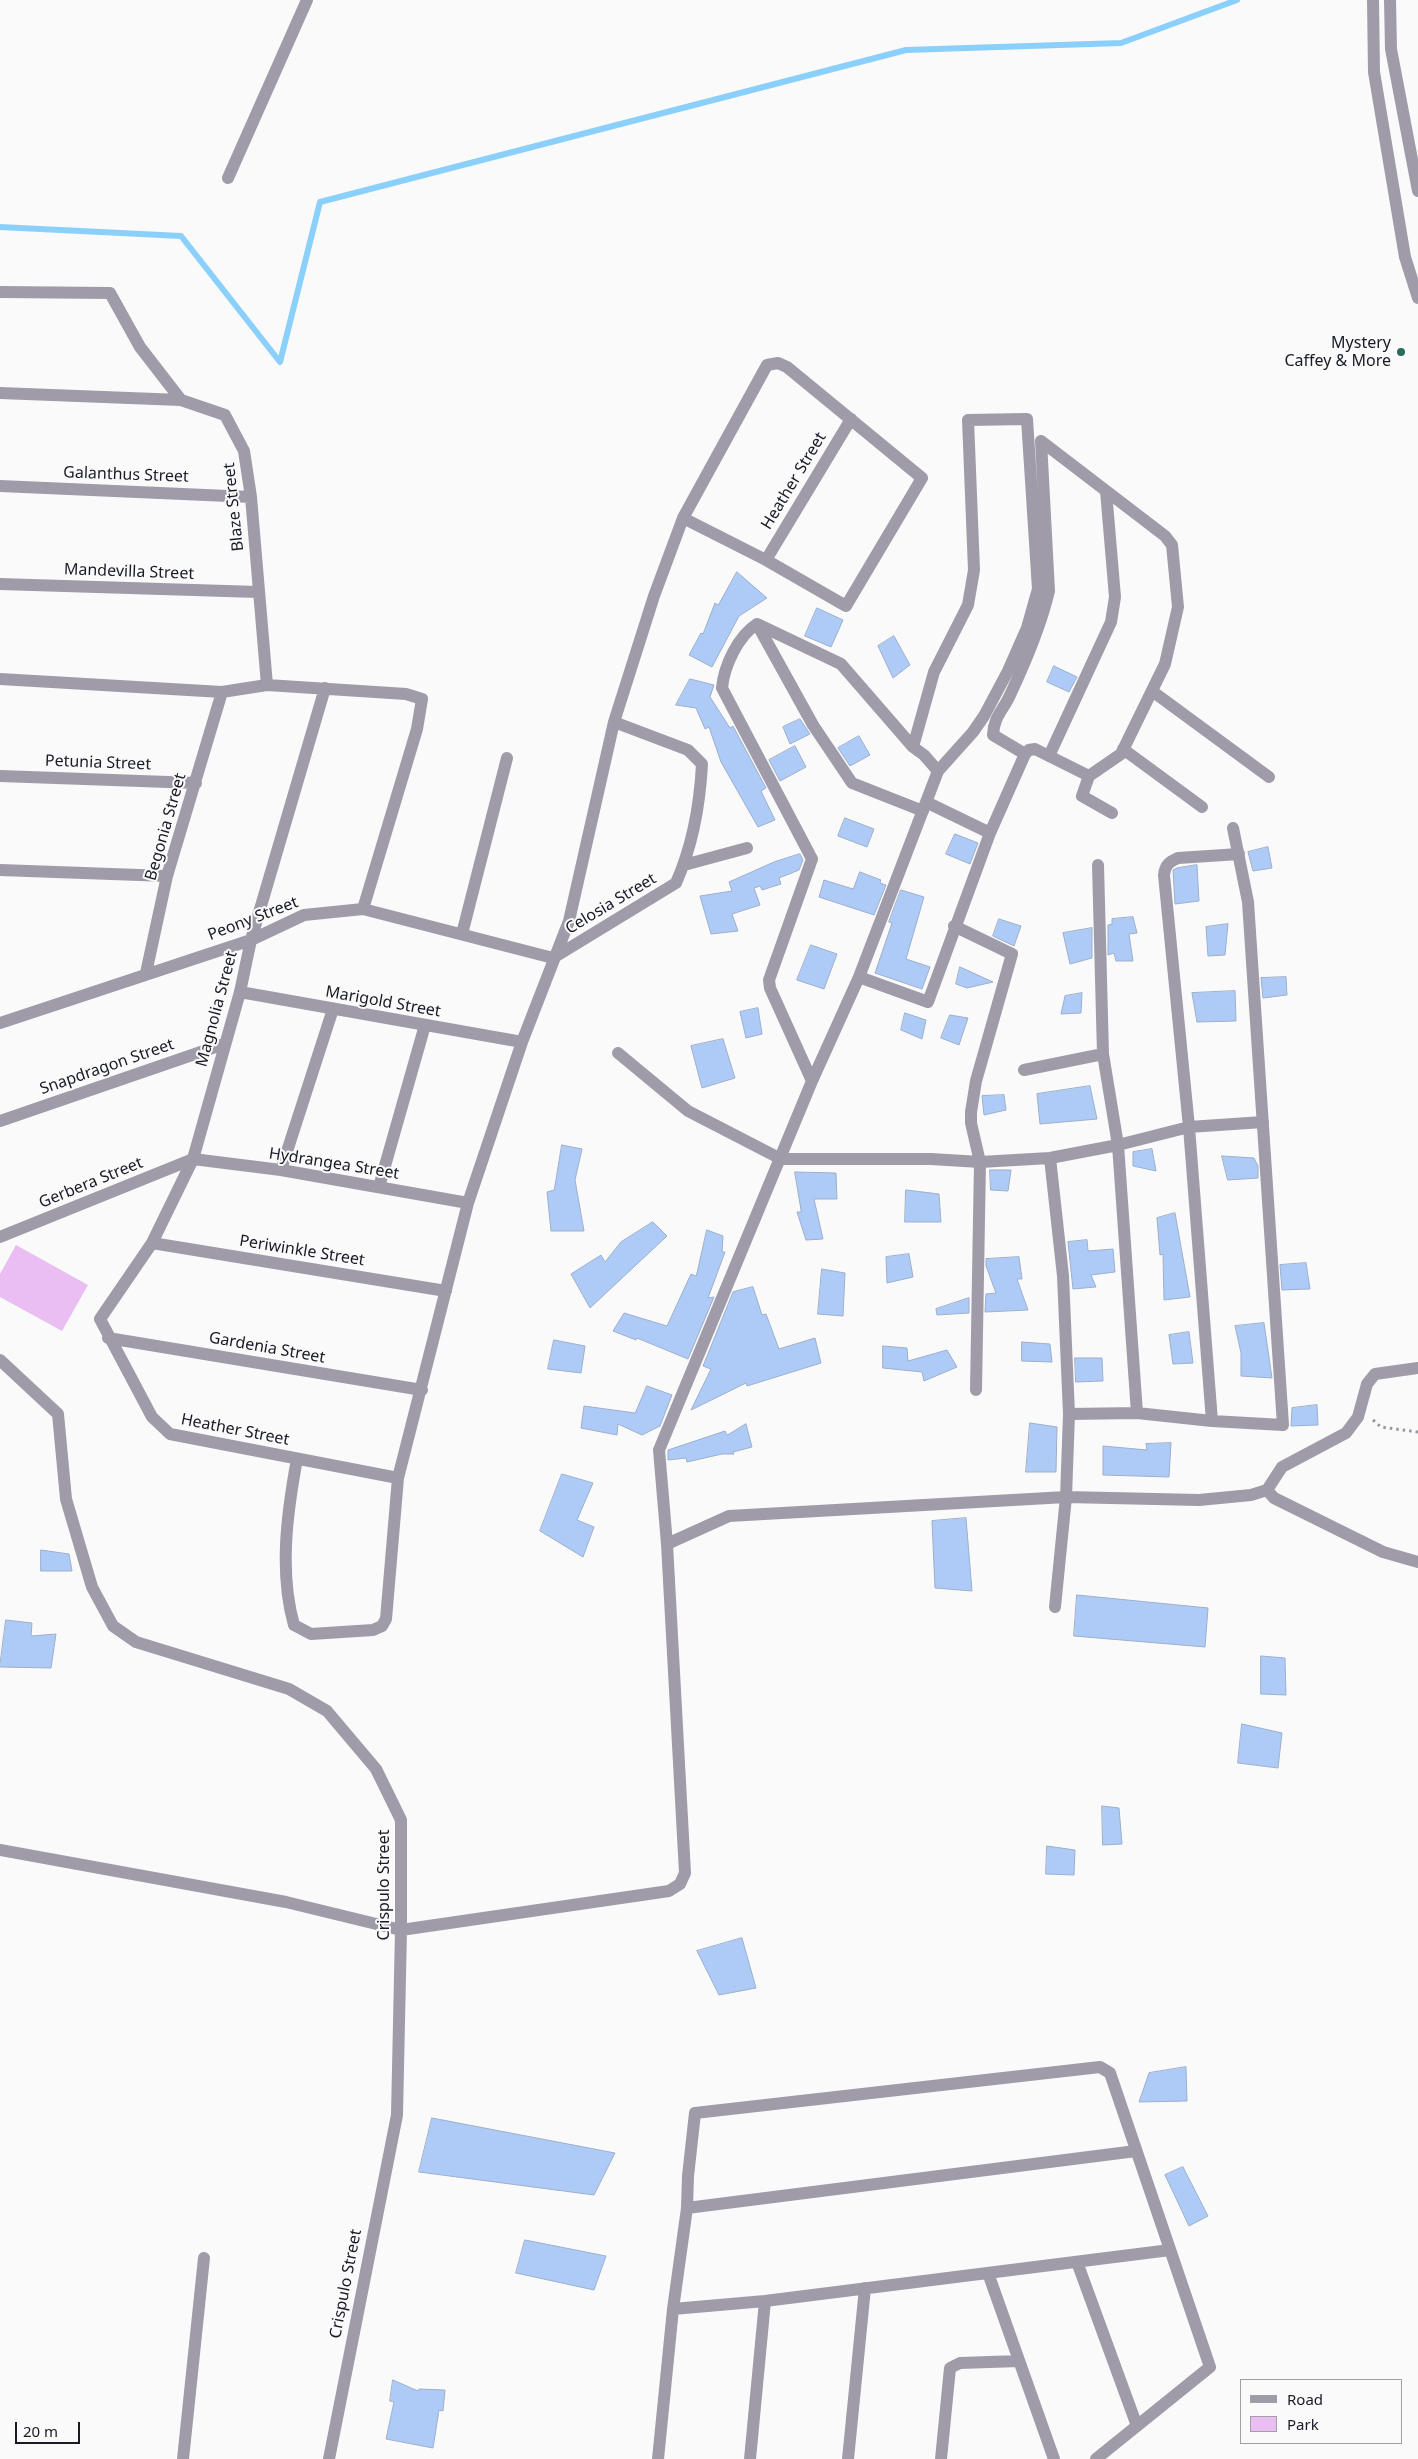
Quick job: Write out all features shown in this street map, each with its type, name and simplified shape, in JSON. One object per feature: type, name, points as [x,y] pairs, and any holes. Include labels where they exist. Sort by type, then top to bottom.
[{"type":"street","points":[[228,178],[307,0]]},
{"type":"street","points":[[1373,0],[1374,72],[1405,256],[1418,298]]},
{"type":"street","points":[[1390,0],[1391,49],[1418,191]]},
{"type":"street","points":[[0,292],[110,293],[140,347],[181,400]]},
{"type":"street","points":[[297,1459],[288,1509],[287,1602],[294,1626],[312,1634],[373,1630],[382,1626],[386,1619],[398,1478],[422,1390],[468,1203],[522,1042],[553,958],[569,922],[614,722],[654,596],[683,518],[767,365],[778,363],[788,367],[922,478],[846,606],[766,560],[683,518]]},
{"type":"street","name":"Blaze Street","points":[[0,393],[181,400],[225,415],[244,451],[251,497],[267,685]]},
{"type":"street","name":"Heather Street","points":[[766,560],[851,419]]},
{"type":"street","points":[[0,1850],[286,1902],[401,1930],[669,1891],[680,1884],[685,1873],[667,1544],[659,1450],[781,1160],[812,1081],[859,977],[938,771],[973,732],[984,716],[1008,672],[1027,628],[1038,589],[1027,419],[968,420],[974,570],[968,606],[934,672],[912,747]]},
{"type":"street","points":[[1025,754],[992,735],[994,721],[1010,696],[1045,607],[1049,591],[1041,440],[1165,536],[1172,545],[1178,607],[1166,664],[1121,754],[1089,776],[1082,796],[1112,813]]},
{"type":"street","name":"Galanthus Street","points":[[0,486],[251,497]]},
{"type":"street","points":[[1049,756],[1111,622],[1115,597],[1106,491]]},
{"type":"street","name":"Mandevilla Street","points":[[0,584],[258,592]]},
{"type":"street","points":[[757,624],[812,725],[852,783],[925,806],[990,833]]},
{"type":"street","points":[[757,624],[841,664],[912,747],[924,755],[938,771]]},
{"type":"street","points":[[757,624],[745,632],[723,676],[722,688],[812,859],[769,980],[770,988],[812,1081]]},
{"type":"street","points":[[0,679],[222,692],[267,685],[406,694],[422,699],[417,729],[363,909]]},
{"type":"street","name":"Magnolia Street","points":[[100,1319],[152,1243],[193,1159],[240,992],[251,940],[325,688]]},
{"type":"street","points":[[1152,691],[1269,777]]},
{"type":"street","name":"Begonia Street","points":[[146,973],[167,876],[222,692]]},
{"type":"street","name":"Celosia Street","points":[[553,958],[676,883],[684,865],[701,789],[702,764],[688,750],[614,722]]},
{"type":"street","points":[[859,977],[928,1002],[954,926],[990,833],[1025,754],[1029,750],[1034,749],[1089,776]]},
{"type":"street","points":[[1123,749],[1202,807]]},
{"type":"street","points":[[462,934],[507,758]]},
{"type":"street","name":"Petunia Street","points":[[0,776],[196,783]]},
{"type":"street","points":[[1069,1414],[1137,1413],[1212,1421],[1284,1425],[1248,902],[1234,828]]},
{"type":"street","points":[[684,865],[747,848]]},
{"type":"street","points":[[1212,1421],[1189,1126],[1165,867],[1170,861],[1178,858],[1239,854]]},
{"type":"street","points":[[1098,865],[1102,1054],[1118,1145],[1137,1413]]},
{"type":"street","points":[[0,870],[167,876]]},
{"type":"street","name":"Peony Street","points":[[0,1023],[146,973],[251,940],[304,916],[363,909],[553,958]]},
{"type":"street","points":[[954,926],[1012,954],[976,1080],[971,1123],[980,1162],[976,1390]]},
{"type":"street","name":"Marigold Street","points":[[240,992],[522,1042]]},
{"type":"street","points":[[281,1170],[333,1010]]},
{"type":"street","points":[[379,1188],[425,1025]]},
{"type":"street","name":"Snapdragon Street","points":[[0,1121],[224,1044]]},
{"type":"street","points":[[618,1053],[688,1111],[781,1160],[930,1159],[980,1162],[1050,1158],[1118,1145],[1189,1126],[1263,1122]]},
{"type":"street","points":[[1024,1070],[1102,1054]]},
{"type":"street","points":[[1050,1158],[1062,1276],[1069,1414],[1066,1497],[1055,1607]]},
{"type":"street","name":"Hydrangea Street","points":[[193,1159],[281,1170],[468,1203]]},
{"type":"street","name":"Gerbera Street","points":[[0,1237],[193,1159]]},
{"type":"street","name":"Periwinkle Street","points":[[152,1243],[446,1291]]},
{"type":"street","name":"Heather Street","points":[[100,1319],[108,1338],[152,1417],[170,1434],[398,1478]]},
{"type":"street","name":"Gardenia Street","points":[[108,1338],[422,1390]]},
{"type":"street","name":"Crispulo Street","points":[[0,1360],[58,1414],[66,1499],[92,1587],[113,1626],[136,1642],[289,1688],[327,1711],[376,1769],[400,1820],[401,1930],[397,2115],[328,2459]]},
{"type":"street","points":[[667,1544],[729,1516],[1066,1497],[1198,1500],[1251,1495],[1267,1490],[1282,1467],[1346,1433],[1353,1426],[1367,1384],[1375,1374],[1418,1368]]},
{"type":"street","points":[[1267,1490],[1274,1498],[1383,1552],[1418,1562]]},
{"type":"street","points":[[658,2459],[673,2309],[687,2208],[688,2176],[695,2113],[1100,2067],[1110,2073],[1210,2367],[1096,2459]]},
{"type":"street","points":[[687,2208],[1136,2151]]},
{"type":"street","points":[[673,2309],[765,2300],[1170,2250]]},
{"type":"street","points":[[182,2459],[204,2258]]},
{"type":"street","points":[[1077,2262],[1137,2426]]},
{"type":"street","points":[[988,2272],[1054,2459]]},
{"type":"street","points":[[848,2459],[865,2288]]},
{"type":"street","points":[[750,2459],[765,2300]]},
{"type":"street","points":[[941,2459],[950,2368],[960,2363],[1019,2361]]},
{"type":"path","points":[[1360,1407],[1381,1426],[1418,1432]]},
{"type":"green space","points":[[16,1245],[88,1285],[62,1331],[0,1297],[0,1274]]},
{"type":"building","points":[[737,572],[767,598],[739,616],[712,667],[689,655],[701,633],[703,634],[715,603],[718,605]]},
{"type":"building","points":[[817,608],[843,620],[831,647],[805,636]]},
{"type":"building","points":[[894,636],[910,665],[893,678],[878,646]]},
{"type":"building","points":[[1054,666],[1077,677],[1069,692],[1047,682]]},
{"type":"building","points":[[690,679],[714,685],[710,697],[730,728],[733,726],[766,788],[761,791],[775,820],[758,827],[721,762],[709,727],[705,729],[696,708],[676,705]]},
{"type":"building","points":[[800,719],[810,734],[790,744],[783,727]]},
{"type":"building","points":[[859,736],[870,755],[850,766],[838,748]]},
{"type":"building","points":[[795,746],[806,767],[780,781],[769,760]]},
{"type":"building","points":[[845,818],[874,829],[867,847],[838,836]]},
{"type":"building","points":[[955,834],[978,843],[970,864],[946,854]]},
{"type":"building","points":[[1268,847],[1272,868],[1253,871],[1248,852]]},
{"type":"building","points":[[800,854],[803,860],[799,870],[779,878],[781,884],[762,890],[760,886],[754,888],[760,905],[732,914],[738,931],[711,934],[700,896],[732,891],[729,882],[774,862]]},
{"type":"building","points":[[1197,865],[1199,901],[1175,904],[1173,870]]},
{"type":"building","points":[[860,872],[881,880],[880,883],[886,885],[874,915],[819,897],[824,880],[853,889]]},
{"type":"building","points":[[901,890],[924,897],[906,959],[930,967],[922,989],[875,973],[892,923],[889,922]]},
{"type":"building","points":[[1133,917],[1137,933],[1129,934],[1133,961],[1116,961],[1114,953],[1108,955],[1108,925],[1112,924],[1112,919]]},
{"type":"building","points":[[999,919],[1021,926],[1014,946],[993,936]]},
{"type":"building","points":[[1228,924],[1225,955],[1208,956],[1206,927]]},
{"type":"building","points":[[1092,928],[1092,958],[1070,964],[1063,933]]},
{"type":"building","points":[[811,945],[837,954],[824,989],[797,980]]},
{"type":"building","points":[[960,967],[993,982],[967,988],[956,984]]},
{"type":"building","points":[[1286,977],[1287,995],[1263,998],[1261,978]]},
{"type":"building","points":[[1235,991],[1236,1021],[1197,1022],[1192,993]]},
{"type":"building","points":[[1082,993],[1081,1013],[1061,1014],[1065,996]]},
{"type":"building","points":[[758,1008],[762,1034],[746,1038],[740,1012]]},
{"type":"building","points":[[905,1013],[926,1020],[922,1039],[901,1030]]},
{"type":"building","points":[[950,1015],[968,1018],[959,1045],[941,1038]]},
{"type":"building","points":[[723,1039],[735,1078],[702,1088],[691,1046]]},
{"type":"building","points":[[1090,1086],[1097,1119],[1040,1124],[1037,1094]]},
{"type":"building","points":[[1004,1095],[1006,1110],[984,1115],[982,1096]]},
{"type":"building","points":[[562,1145],[582,1149],[575,1180],[584,1231],[551,1231],[547,1192],[554,1190]]},
{"type":"building","points":[[1152,1149],[1156,1171],[1133,1166],[1133,1152]]},
{"type":"building","points":[[1222,1156],[1254,1158],[1258,1166],[1258,1178],[1228,1180]]},
{"type":"building","points":[[990,1170],[1011,1170],[1008,1191],[991,1190]]},
{"type":"building","points":[[795,1172],[836,1173],[837,1199],[814,1199],[823,1239],[806,1240],[797,1212],[801,1212]]},
{"type":"building","points":[[906,1190],[939,1194],[941,1222],[905,1222]]},
{"type":"building","points":[[1175,1213],[1190,1297],[1164,1300],[1163,1254],[1160,1255],[1157,1218]]},
{"type":"building","points":[[653,1222],[667,1236],[590,1308],[571,1274],[601,1255],[605,1262],[621,1242]]},
{"type":"building","points":[[707,1230],[723,1236],[722,1252],[725,1252],[708,1298],[714,1297],[688,1359],[637,1338],[636,1340],[613,1331],[624,1313],[667,1326],[691,1274],[696,1276]]},
{"type":"building","points":[[1087,1240],[1088,1251],[1113,1249],[1115,1272],[1091,1275],[1096,1287],[1073,1289],[1068,1242]]},
{"type":"building","points":[[909,1254],[913,1277],[887,1283],[886,1257]]},
{"type":"building","points":[[1019,1257],[1022,1279],[1017,1279],[1028,1310],[985,1312],[986,1294],[996,1293],[986,1266],[986,1259]]},
{"type":"building","points":[[1306,1263],[1310,1289],[1282,1290],[1280,1265]]},
{"type":"building","points":[[822,1269],[845,1273],[843,1316],[818,1314]]},
{"type":"building","points":[[753,1287],[762,1315],[766,1314],[779,1349],[815,1338],[821,1363],[747,1386],[746,1383],[691,1410],[711,1369],[703,1366],[733,1292]]},
{"type":"building","points":[[969,1298],[969,1313],[937,1315],[936,1309]]},
{"type":"building","points":[[1264,1323],[1272,1378],[1241,1376],[1241,1353],[1235,1326]]},
{"type":"building","points":[[1189,1332],[1193,1363],[1173,1364],[1169,1335]]},
{"type":"building","points":[[554,1340],[585,1346],[581,1373],[548,1369]]},
{"type":"building","points":[[1022,1342],[1050,1344],[1052,1362],[1022,1361]]},
{"type":"building","points":[[883,1346],[907,1348],[908,1361],[947,1350],[957,1367],[924,1381],[922,1372],[883,1368]]},
{"type":"building","points":[[1075,1358],[1102,1358],[1103,1381],[1076,1382]]},
{"type":"building","points":[[647,1386],[672,1395],[660,1426],[642,1435],[618,1424],[617,1435],[581,1428],[584,1406],[635,1413]]},
{"type":"building","points":[[1317,1405],[1318,1425],[1291,1426],[1292,1408]]},
{"type":"building","points":[[1030,1423],[1057,1427],[1056,1472],[1026,1472]]},
{"type":"building","points":[[746,1424],[752,1447],[733,1452],[734,1454],[722,1454],[687,1462],[686,1458],[668,1460],[668,1450],[725,1431],[727,1435]]},
{"type":"building","points":[[1171,1443],[1169,1477],[1103,1475],[1103,1446],[1147,1450],[1146,1444]]},
{"type":"building","points":[[562,1474],[593,1483],[577,1520],[594,1527],[583,1557],[540,1531]]},
{"type":"building","points":[[966,1518],[972,1591],[935,1588],[932,1521]]},
{"type":"building","points":[[41,1550],[69,1554],[72,1571],[41,1571]]},
{"type":"building","points":[[1077,1595],[1208,1608],[1205,1647],[1074,1636]]},
{"type":"building","points":[[6,1620],[32,1623],[31,1636],[56,1634],[51,1668],[0,1667]]},
{"type":"building","points":[[1261,1656],[1285,1658],[1286,1695],[1261,1694]]},
{"type":"building","points":[[1242,1724],[1282,1733],[1278,1768],[1238,1763]]},
{"type":"building","points":[[1102,1806],[1119,1808],[1122,1844],[1103,1845]]},
{"type":"building","points":[[1047,1846],[1075,1850],[1074,1875],[1046,1874]]},
{"type":"building","points":[[742,1938],[756,1988],[719,1995],[697,1951]]},
{"type":"building","points":[[1186,2067],[1187,2101],[1139,2102],[1149,2073]]},
{"type":"building","points":[[432,2118],[615,2153],[594,2195],[419,2172]]},
{"type":"building","points":[[1183,2167],[1208,2216],[1189,2226],[1165,2175]]},
{"type":"building","points":[[525,2240],[606,2256],[594,2290],[516,2273]]},
{"type":"building","points":[[393,2380],[418,2391],[419,2389],[445,2390],[443,2411],[439,2410],[433,2448],[386,2439],[394,2402],[390,2401]]},
{"type":"waterway","points":[[0,227],[181,236],[280,362],[320,202],[906,50],[1121,43],[1237,0]]},
{"type":"place","name":"Mystery Caffey & More","points":[[1401,352]]}]
